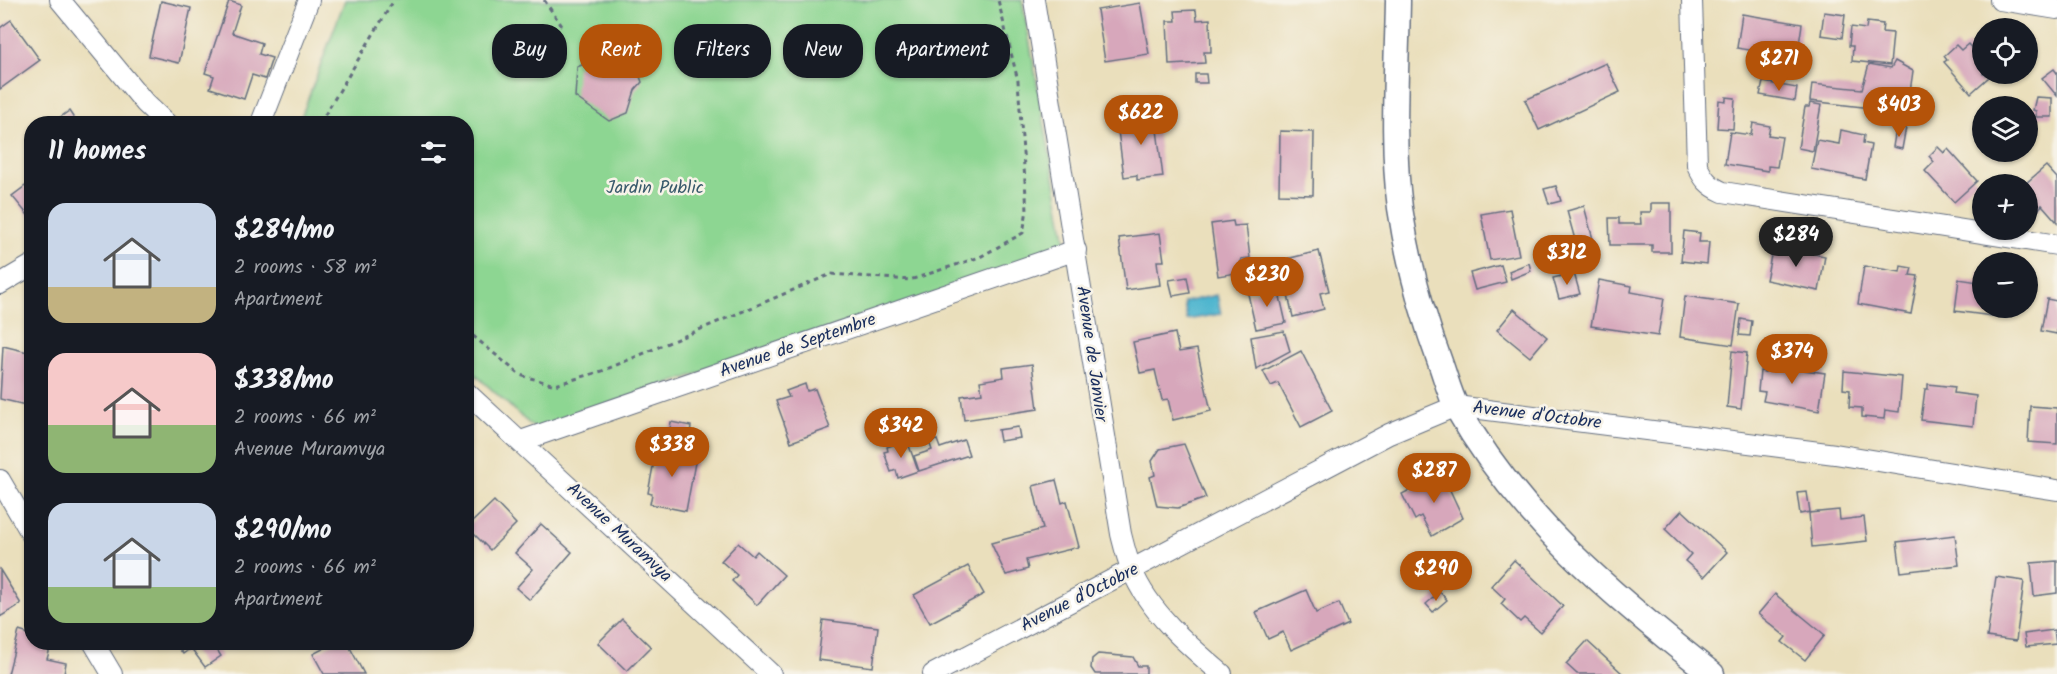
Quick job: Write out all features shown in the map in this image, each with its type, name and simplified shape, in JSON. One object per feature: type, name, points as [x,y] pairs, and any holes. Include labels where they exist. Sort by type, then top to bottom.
[{"type":"street","points":[[60,0],[145,103],[159,116]]},
{"type":"street","points":[[264,116],[309,0]]},
{"type":"street","name":"Avenue de Janvier","points":[[1034,0],[1076,250],[1103,435],[1121,534],[1132,571],[1152,603],[1191,647],[1222,674]]},
{"type":"street","points":[[1398,0],[1396,138],[1400,207],[1425,322],[1456,406],[1498,471],[1534,517],[1585,569],[1712,674]]},
{"type":"street","points":[[1692,0],[1696,165],[1702,177],[1711,187],[1723,192],[1790,204],[2057,244]]},
{"type":"street","points":[[2000,0],[2057,9]]},
{"type":"street","name":"Avenue de Septembre","points":[[521,441],[1076,250]]},
{"type":"street","points":[[0,285],[24,271]]},
{"type":"street","name":"Avenue Muramvya","points":[[474,399],[771,674]]},
{"type":"street","name":"Avenue d'Octobre","points":[[933,674],[1389,434],[1456,406],[1835,454],[2057,490]]},
{"type":"street","points":[[0,480],[24,521]]},
{"type":"street","points":[[98,650],[112,674]]},
{"type":"path","points":[[324,116],[394,0]]},
{"type":"path","points":[[544,0],[561,24]]},
{"type":"path","points":[[474,337],[520,375],[555,385],[603,371],[831,274],[910,280],[980,257],[1023,233],[1027,210],[1018,81],[998,0]]},
{"type":"green space","name":"Jardin Public","points":[[345,0],[1022,0],[1067,249],[535,429],[474,373],[474,116],[302,116]]},
{"type":"water","points":[[1217,295],[1221,314],[1187,320],[1184,302]]},
{"type":"building","points":[[161,1],[191,8],[179,63],[149,56]]},
{"type":"building","points":[[229,1],[241,5],[232,33],[262,43],[259,54],[272,58],[265,79],[252,75],[244,99],[210,88],[214,76],[205,73]]},
{"type":"building","points":[[1140,3],[1149,54],[1105,61],[1097,10]]},
{"type":"building","points":[[1196,10],[1197,20],[1210,19],[1211,52],[1204,52],[1205,63],[1169,65],[1167,21],[1176,21],[1175,11]]},
{"type":"building","points":[[1824,12],[1845,15],[1842,38],[1821,35]]},
{"type":"building","points":[[1742,14],[1802,24],[1797,58],[1737,48]]},
{"type":"building","points":[[11,20],[40,60],[0,89],[0,28]]},
{"type":"building","points":[[1867,22],[1883,24],[1882,32],[1893,33],[1890,65],[1852,61],[1853,46],[1849,46],[1851,27],[1866,29]]},
{"type":"building","points":[[1968,44],[1972,49],[1972,84],[1981,84],[1971,93],[1944,62],[1947,60],[1944,56],[1956,45],[1961,50]]},
{"type":"building","points":[[1895,61],[1913,71],[1907,112],[1810,101],[1812,84],[1862,89],[1869,64],[1891,68]]},
{"type":"building","points":[[1606,63],[1620,92],[1539,130],[1525,100]]},
{"type":"building","points":[[579,66],[579,78],[641,78],[642,82],[635,90],[628,113],[609,121],[575,97],[577,67]]},
{"type":"building","points":[[2054,69],[2057,73],[2057,96],[2042,78]]},
{"type":"building","points":[[1195,74],[1206,74],[1207,83],[1195,83]]},
{"type":"building","points":[[1763,82],[1797,88],[1795,101],[1760,95]]},
{"type":"building","points":[[1726,97],[1735,98],[1733,129],[1717,128],[1719,100],[1726,101]]},
{"type":"building","points":[[2038,97],[2052,98],[2052,117],[2038,117]]},
{"type":"building","points":[[1810,103],[1821,105],[1813,151],[1798,148],[1805,107],[1809,107]]},
{"type":"building","points":[[1154,106],[1163,177],[1137,180],[1137,175],[1124,177],[1117,123],[1139,121],[1137,108]]},
{"type":"building","points":[[69,111],[72,116],[62,116]]},
{"type":"building","points":[[1753,123],[1770,126],[1768,135],[1782,137],[1777,167],[1768,166],[1768,171],[1725,164],[1730,132],[1751,135]]},
{"type":"building","points":[[1901,127],[1906,127],[1902,149],[1893,147],[1896,129],[1901,130]]},
{"type":"building","points":[[1841,130],[1864,135],[1863,143],[1871,145],[1865,179],[1811,169],[1817,140],[1839,144]]},
{"type":"building","points":[[1280,131],[1314,132],[1313,195],[1279,194]]},
{"type":"building","points":[[1938,147],[1944,153],[1948,149],[1972,175],[1972,186],[1954,202],[1925,171],[1934,162],[1929,156]]},
{"type":"building","points":[[2046,166],[2057,178],[2057,222],[2042,205],[2038,210],[2037,174]]},
{"type":"building","points":[[1556,186],[1561,201],[1549,204],[1544,189]]},
{"type":"building","points":[[24,187],[24,210],[12,196]]},
{"type":"building","points":[[1651,203],[1671,203],[1671,252],[1652,252],[1652,245],[1610,245],[1609,218],[1619,218],[1619,224],[1641,224],[1640,212],[1651,212]]},
{"type":"building","points":[[1584,206],[1594,243],[1577,247],[1567,211]]},
{"type":"building","points":[[1510,209],[1519,255],[1490,260],[1481,214]]},
{"type":"building","points":[[1233,221],[1234,226],[1246,225],[1250,258],[1241,259],[1243,272],[1218,276],[1211,224]]},
{"type":"building","points":[[1684,231],[1700,233],[1699,242],[1709,242],[1707,264],[1681,261]]},
{"type":"building","points":[[1160,233],[1164,261],[1157,261],[1160,285],[1126,290],[1119,238]]},
{"type":"building","points":[[1773,246],[1825,256],[1819,291],[1766,280]]},
{"type":"building","points":[[1319,251],[1329,291],[1320,293],[1324,309],[1293,317],[1283,273],[1274,276],[1271,266],[1279,264],[1278,261]]},
{"type":"building","points":[[1529,263],[1531,271],[1511,279],[1509,271]]},
{"type":"building","points":[[1501,265],[1506,282],[1475,290],[1470,273]]},
{"type":"building","points":[[1864,266],[1900,272],[1901,266],[1912,268],[1910,275],[1918,276],[1911,314],[1858,304]]},
{"type":"building","points":[[1574,273],[1580,294],[1559,299],[1553,278]]},
{"type":"building","points":[[1187,277],[1190,293],[1173,296],[1169,280]]},
{"type":"building","points":[[1959,279],[1972,281],[1972,313],[1955,311]]},
{"type":"building","points":[[1599,280],[1632,286],[1631,292],[1664,298],[1658,336],[1591,326]]},
{"type":"building","points":[[1278,288],[1286,323],[1256,329],[1248,294]]},
{"type":"building","points":[[1685,296],[1739,304],[1733,345],[1680,337]]},
{"type":"building","points":[[2047,299],[2057,301],[2057,334],[2041,331]]},
{"type":"building","points":[[1514,309],[1547,337],[1530,357],[1497,330]]},
{"type":"building","points":[[1741,319],[1752,321],[1750,336],[1739,335]]},
{"type":"building","points":[[1284,331],[1290,351],[1256,369],[1251,337]]},
{"type":"building","points":[[1175,333],[1179,352],[1197,349],[1211,411],[1173,420],[1168,399],[1162,400],[1155,370],[1140,373],[1133,342]]},
{"type":"building","points":[[3,346],[24,351],[24,405],[0,399]]},
{"type":"building","points":[[1301,351],[1332,411],[1301,427],[1278,383],[1271,386],[1263,371]]},
{"type":"building","points":[[1732,351],[1747,353],[1741,409],[1727,407]]},
{"type":"building","points":[[1781,358],[1806,361],[1805,370],[1825,373],[1819,411],[1763,401],[1765,392],[1758,391],[1760,371],[1765,372],[1766,364],[1780,366]]},
{"type":"building","points":[[1032,364],[1038,409],[964,420],[961,396],[982,393],[980,381],[1004,377],[1003,368]]},
{"type":"building","points":[[1844,371],[1902,377],[1899,412],[1885,410],[1884,419],[1862,417],[1862,408],[1849,407],[1850,390],[1843,389]]},
{"type":"building","points":[[805,384],[807,391],[815,389],[830,428],[791,442],[776,401],[789,397],[786,391]]},
{"type":"building","points":[[1928,384],[1955,387],[1954,393],[1976,396],[1973,426],[1921,420],[1925,389],[1928,389]]},
{"type":"building","points":[[2030,406],[2057,408],[2057,444],[2028,442]]},
{"type":"building","points":[[671,422],[691,426],[688,446],[663,442],[664,435],[669,436]]},
{"type":"building","points":[[1018,427],[1020,438],[1000,441],[998,430]]},
{"type":"building","points":[[907,440],[918,471],[898,478],[896,470],[891,472],[884,452],[888,451],[887,447]]},
{"type":"building","points":[[937,440],[940,448],[964,440],[969,455],[919,471],[914,456],[932,450],[929,442]]},
{"type":"building","points":[[1184,444],[1206,498],[1178,508],[1157,506],[1150,477],[1155,475],[1152,461],[1160,449]]},
{"type":"building","points":[[664,446],[697,452],[686,511],[650,504],[652,494],[648,493],[655,456],[662,457]]},
{"type":"building","points":[[1442,473],[1463,518],[1432,536],[1421,516],[1415,520],[1402,494]]},
{"type":"building","points":[[1056,480],[1062,503],[1067,501],[1079,547],[1026,560],[1028,569],[1006,575],[991,543],[1043,529],[1033,486]]},
{"type":"building","points":[[1807,492],[1810,512],[1800,514],[1797,493]]},
{"type":"building","points":[[494,501],[516,524],[490,550],[474,534],[474,520]]},
{"type":"building","points":[[1682,510],[1727,552],[1704,577],[1685,561],[1691,554],[1665,529]]},
{"type":"building","points":[[1839,510],[1840,520],[1864,517],[1867,541],[1812,547],[1809,513]]},
{"type":"building","points":[[541,524],[572,552],[530,600],[516,588],[533,569],[515,553]]},
{"type":"building","points":[[1955,535],[1959,565],[1901,572],[1897,542]]},
{"type":"building","points":[[738,543],[753,556],[757,551],[784,575],[757,605],[732,581],[737,575],[721,561]]},
{"type":"building","points":[[1514,560],[1563,606],[1540,632],[1524,618],[1520,622],[1501,604],[1505,599],[1491,586]]},
{"type":"building","points":[[2057,561],[2057,593],[2034,596],[2031,563]]},
{"type":"building","points":[[968,566],[984,594],[930,623],[914,595]]},
{"type":"building","points":[[0,570],[21,604],[0,617]]},
{"type":"building","points":[[1996,577],[2024,581],[2016,641],[1987,637]]},
{"type":"building","points":[[1306,590],[1316,613],[1339,603],[1348,624],[1291,650],[1283,632],[1268,639],[1256,612]]},
{"type":"building","points":[[1440,592],[1447,600],[1433,612],[1426,604]]},
{"type":"building","points":[[1775,594],[1825,635],[1805,660],[1782,642],[1786,637],[1758,614]]},
{"type":"building","points":[[622,619],[651,647],[627,671],[598,643]]},
{"type":"building","points":[[823,620],[878,627],[873,667],[818,660]]},
{"type":"building","points":[[2054,630],[2056,644],[2026,647],[2024,634]]},
{"type":"building","points":[[19,631],[24,633],[24,650],[50,650],[47,659],[66,663],[64,674],[8,674]]},
{"type":"building","points":[[1587,641],[1623,674],[1577,674],[1566,664]]},
{"type":"building","points":[[192,650],[217,650],[221,656],[205,667]]},
{"type":"building","points":[[321,650],[351,650],[364,674],[324,674],[313,654]]},
{"type":"building","points":[[1098,654],[1133,657],[1138,666],[1146,666],[1146,674],[1095,674],[1091,668],[1092,659]]}]
